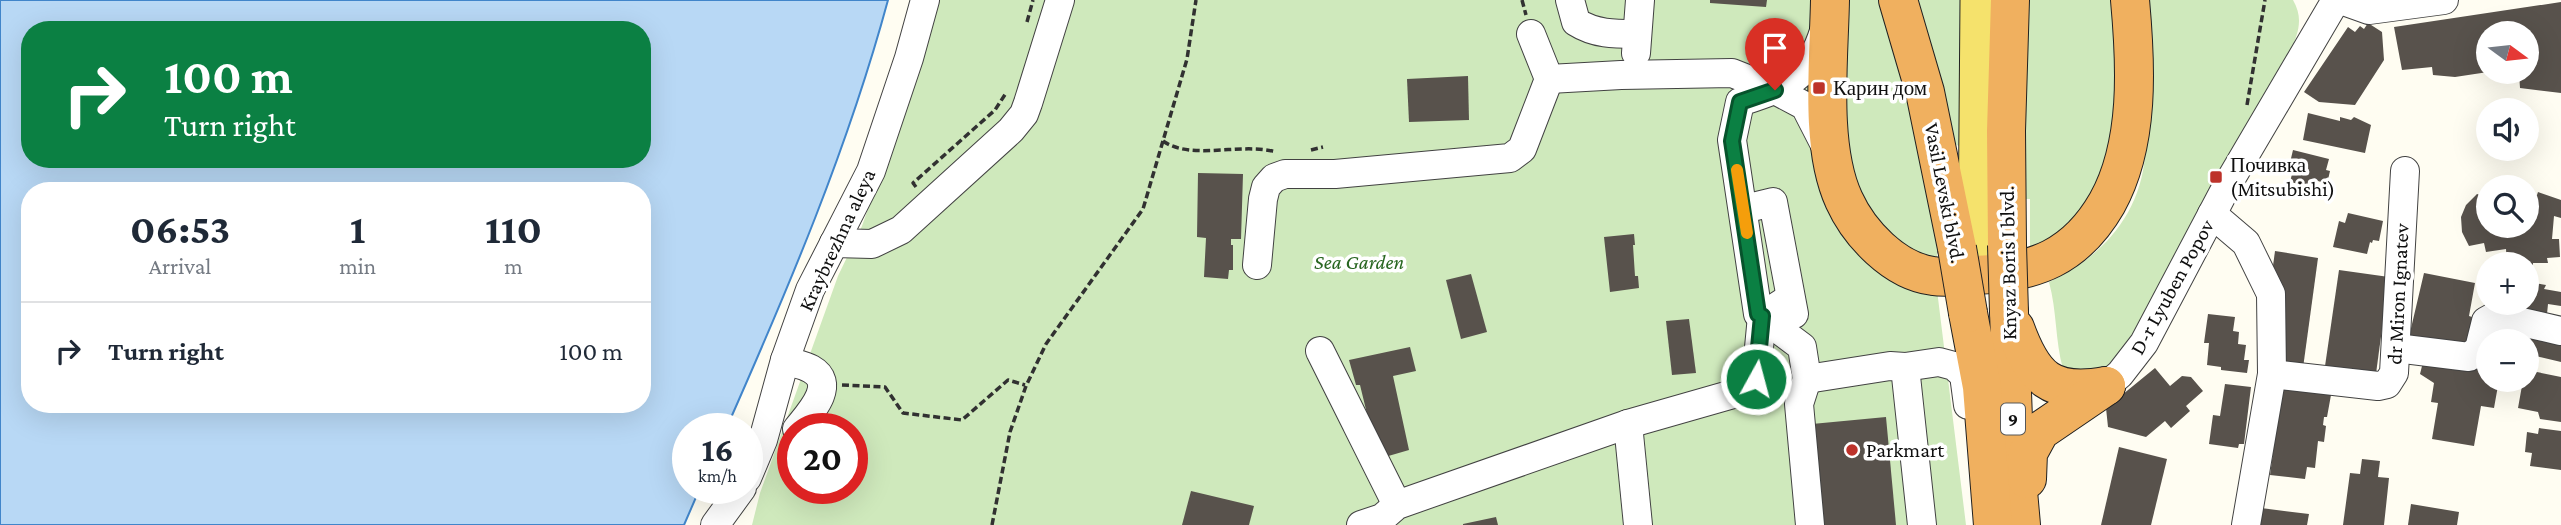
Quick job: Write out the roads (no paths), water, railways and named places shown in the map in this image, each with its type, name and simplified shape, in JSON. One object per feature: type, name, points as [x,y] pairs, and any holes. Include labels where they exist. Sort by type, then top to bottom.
[{"type":"highway","name":"Vasil Levski blvd.","points":[[1898,0],[1925,92],[1980,246],[1985,313],[1982,387],[1986,438]]},
{"type":"highway","name":"Knyaz Boris I blvd.","points":[[2010,0],[2006,131],[1980,246],[1985,313],[2014,446],[2023,525]]},
{"type":"highway","points":[[1829,7],[1828,90],[1831,156],[1843,198],[1853,218],[1873,241],[1912,271],[1933,276],[2016,272],[2051,260],[2080,238],[2100,214],[2109,200],[2127,149],[2132,103],[2133,35],[2130,0]]},
{"type":"highway","points":[[1985,313],[2043,378],[2074,390],[2106,386]]},
{"type":"highway","points":[[2023,525],[2028,453],[2034,440],[2049,424],[2106,386]]},
{"type":"highway","name":"9","points":[[1986,438],[1993,525]]},
{"type":"main road","name":"Knyaz Boris I blvd.","points":[[1978,0],[1980,246]]},
{"type":"street","name":"Kraybrezhna aleya","points":[[763,440],[785,360],[810,290],[871,171],[909,58],[925,0]]},
{"type":"street","points":[[834,243],[872,244],[901,230],[1011,131],[1024,114],[1060,0]]},
{"type":"street","points":[[1570,0],[1576,22],[1589,30],[1629,34]]},
{"type":"street","points":[[1628,75],[1629,34],[1640,0]]},
{"type":"street","name":"D-r Lyuben Popov","points":[[2106,386],[2120,374],[2144,342],[2213,214],[2336,0]]},
{"type":"street","points":[[2342,0],[2369,10],[2444,0]]},
{"type":"street","points":[[1802,347],[1758,314],[1732,141],[1740,102],[1775,90],[1804,71],[1818,52],[1829,7]]},
{"type":"street","points":[[1257,265],[1262,200],[1266,187],[1274,178],[1285,174],[1335,174],[1510,158],[1522,149],[1549,79],[1531,34]]},
{"type":"street","points":[[1549,79],[1732,73],[1775,90],[1805,106],[1831,156]]},
{"type":"street","name":"dr Miron Ignatev","points":[[2272,374],[2384,385],[2390,381],[2394,373],[2396,348],[2405,171]]},
{"type":"street","points":[[1744,209],[1773,202],[1807,379],[1799,404],[1810,525]]},
{"type":"street","points":[[2213,214],[2246,243],[2271,294],[2272,374],[2246,525]]},
{"type":"street","points":[[1762,316],[1790,298]]},
{"type":"street","points":[[1361,525],[1382,518],[1397,505],[1628,424],[1740,392],[1751,386],[1756,379],[1762,316]]},
{"type":"street","points":[[2396,348],[2469,357],[2479,349],[2486,321],[2495,316],[2561,331]]},
{"type":"street","points":[[1320,351],[1397,505]]},
{"type":"street","points":[[785,360],[810,368],[818,375],[822,384],[820,398],[809,413]]},
{"type":"street","points":[[1807,379],[1890,366],[1905,367],[1939,362],[1954,366],[1964,375],[1970,419],[1986,438]]},
{"type":"street","points":[[1905,367],[1922,525]]},
{"type":"street","points":[[1628,424],[1638,525]]},
{"type":"street","points":[[763,464],[777,450]]},
{"type":"street","points":[[715,525],[731,504]]},
{"type":"street","points":[[736,525],[740,504]]},
{"type":"water","points":[[0,0],[888,0],[836,164],[733,413],[672,413],[672,504],[693,504],[684,525],[0,525]]},
{"type":"place","name":"Карин дом","points":[[1819,88]]},
{"type":"place","name":"Почивка (Mitsubishi)","points":[[2216,177]]},
{"type":"place","name":"Parkmart","points":[[1852,450]]},
{"type":"park label","name":"Sea Garden","points":[[1359,262]]}]
